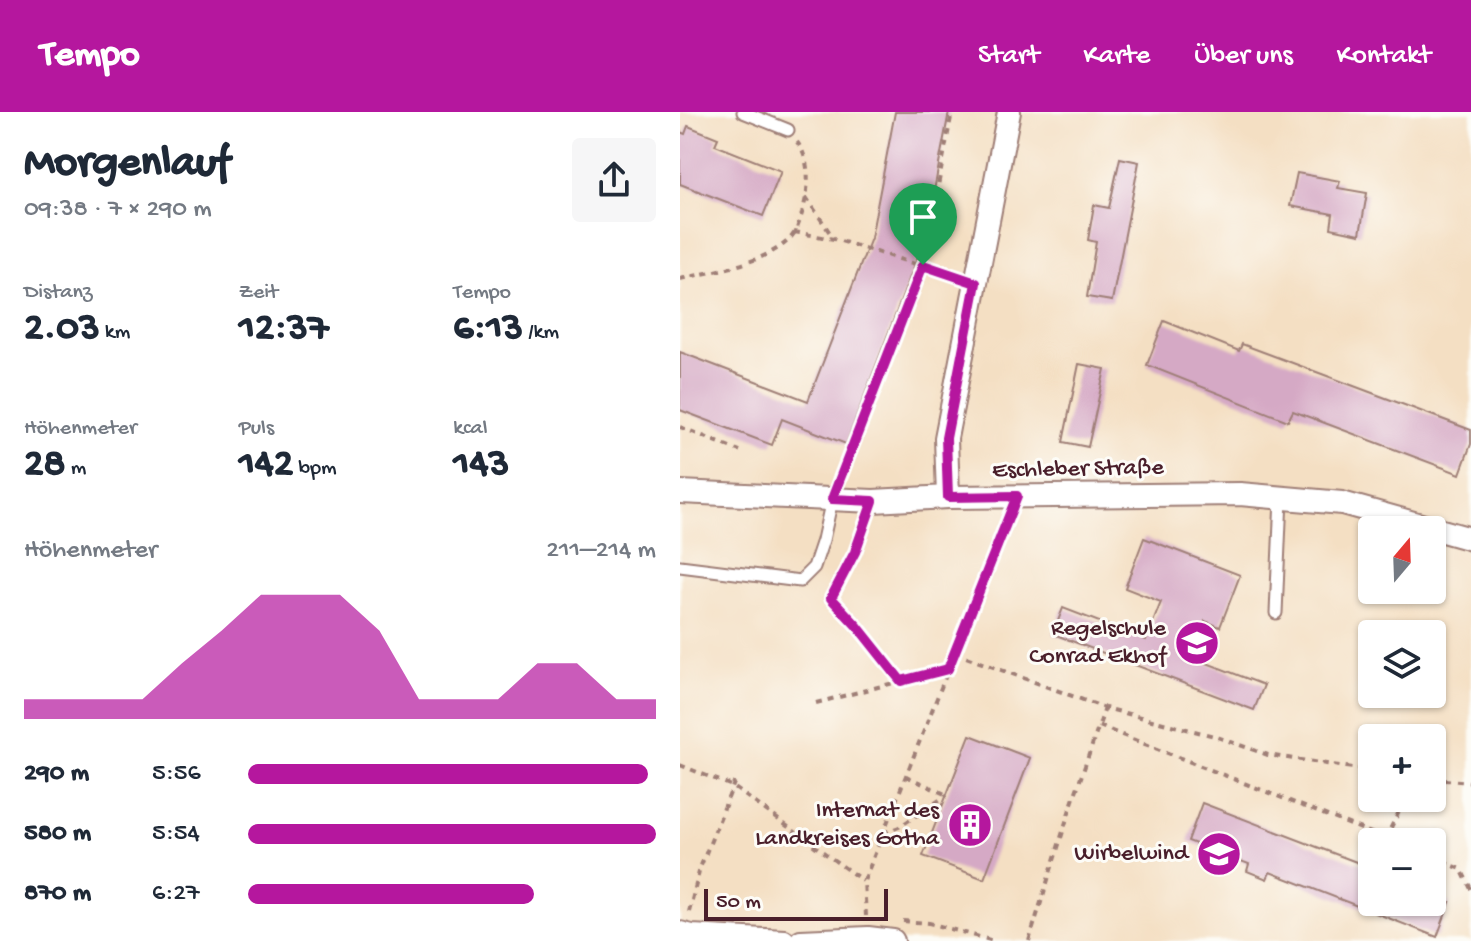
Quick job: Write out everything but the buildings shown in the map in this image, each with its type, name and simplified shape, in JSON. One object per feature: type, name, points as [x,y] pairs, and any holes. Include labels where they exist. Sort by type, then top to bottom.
[{"type":"street","points":[[948,497],[946,438],[1009,112]]},
{"type":"street","name":"Eschleber Straße","points":[[680,492],[873,501],[948,497],[1240,494],[1342,503],[1471,539]]},
{"type":"street","points":[[801,941],[868,938],[895,931]]},
{"type":"street","points":[[682,934],[784,941]]},
{"type":"lane","points":[[743,112],[760,115],[788,130]]},
{"type":"lane","points":[[1276,613],[1281,498]]},
{"type":"lane","points":[[680,566],[800,581],[814,567],[832,499]]},
{"type":"path","points":[[832,499],[923,265],[952,112]]},
{"type":"path","points":[[680,279],[755,260],[779,248],[794,232],[806,197],[809,174],[801,146],[788,130]]},
{"type":"path","points":[[806,197],[834,239]]},
{"type":"path","points":[[794,232],[834,239],[976,283]]},
{"type":"path","points":[[681,430],[740,451]]},
{"type":"path","points":[[868,938],[864,881],[1017,496]]},
{"type":"path","points":[[873,501],[855,552],[831,598],[901,681]]},
{"type":"path","points":[[955,653],[1105,708],[1214,736],[1268,755],[1358,769]]},
{"type":"path","points":[[816,703],[948,669]]},
{"type":"path","points":[[1029,941],[1105,708]]},
{"type":"path","points":[[1099,726],[1358,828]]},
{"type":"path","points":[[680,765],[732,786],[864,881]]},
{"type":"path","points":[[883,833],[899,827],[947,795],[906,776]]},
{"type":"path","points":[[682,934],[700,868],[736,778]]},
{"type":"path","points":[[1446,780],[1471,782]]},
{"type":"path","points":[[1446,863],[1461,869],[1471,889]]},
{"type":"path","points":[[895,931],[929,923],[994,941]]},
{"type":"place","name":"Regelschule Conrad Ekhof","points":[[1197,643]]},
{"type":"place","name":"Internat des Landkreises Gotha","points":[[970,825]]},
{"type":"place","name":"Wirbelwind","points":[[1219,854]]},
{"type":"route","points":[[923,265],[976,283],[946,438],[948,497],[1017,496],[948,669],[901,681],[831,598],[855,552],[873,501],[832,499],[923,265]]}]
